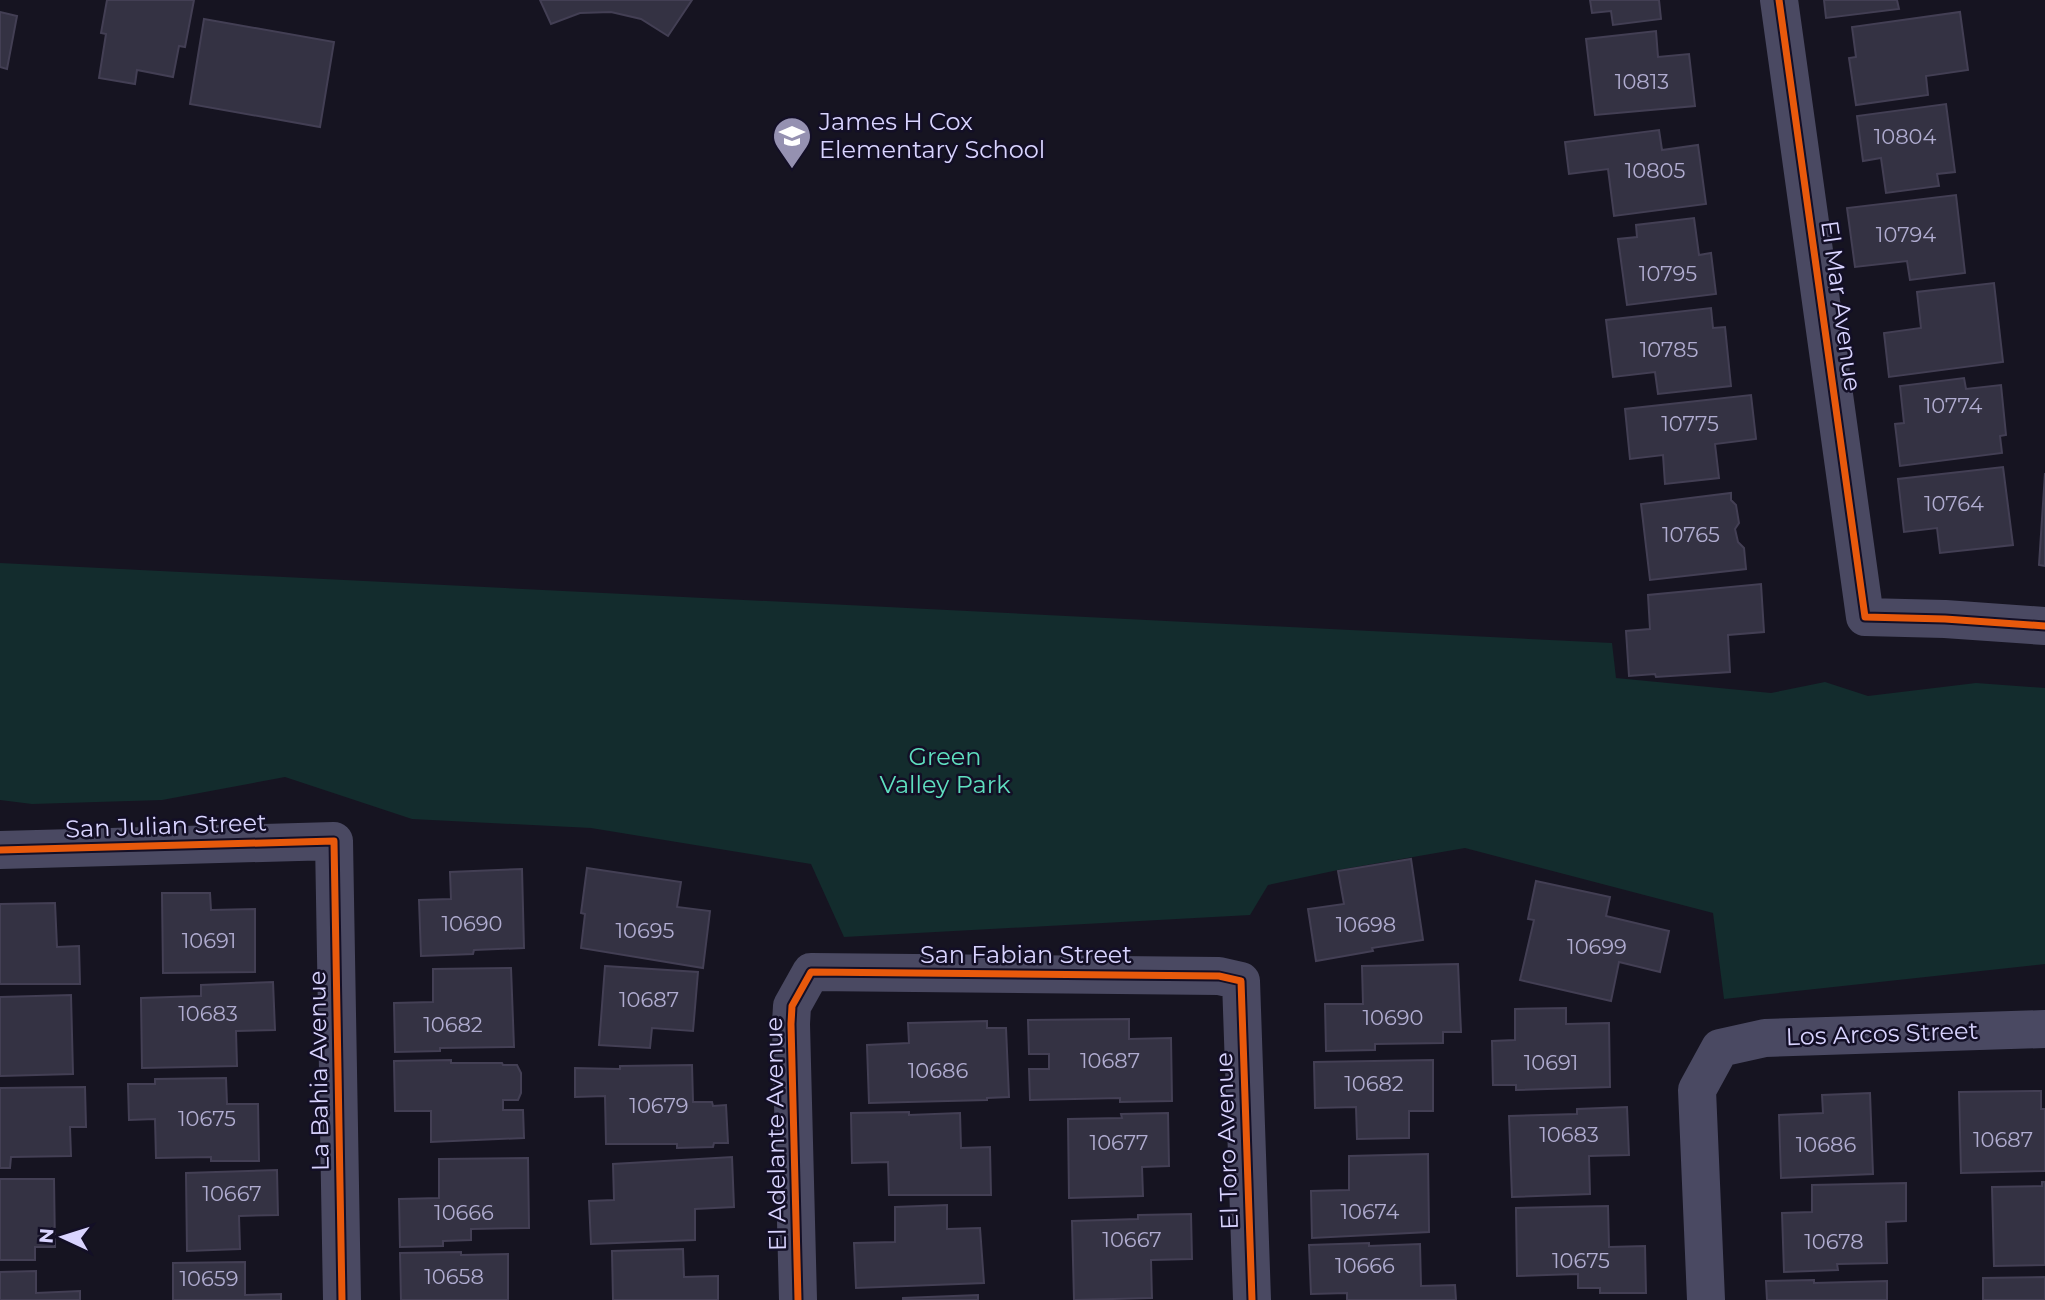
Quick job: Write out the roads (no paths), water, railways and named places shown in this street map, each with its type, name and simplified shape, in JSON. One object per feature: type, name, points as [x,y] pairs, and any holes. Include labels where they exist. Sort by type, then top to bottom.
[{"type":"street","name":"El Mar Avenue","points":[[1779,0],[1865,617],[2045,626]]},
{"type":"street","name":"San Julian Street","points":[[0,850],[334,841]]},
{"type":"street","name":"La Bahia Avenue","points":[[334,841],[342,1300]]},
{"type":"street","name":"San Fabian Street","points":[[811,972],[1219,976],[1241,981]]},
{"type":"street","name":"El Adelante Avenue","points":[[798,1300],[791,1024],[792,1006],[811,972]]},
{"type":"street","name":"El Toro Avenue","points":[[1241,981],[1252,1300]]},
{"type":"street","name":"Los Arcos Street","points":[[1706,1300],[1697,1090],[1720,1048],[1765,1038],[2045,1029]]},
{"type":"place","name":"James H Cox Elementary School","points":[[792,170]]},
{"type":"park label","name":"Green Valley Park","points":[[945,771]]}]
